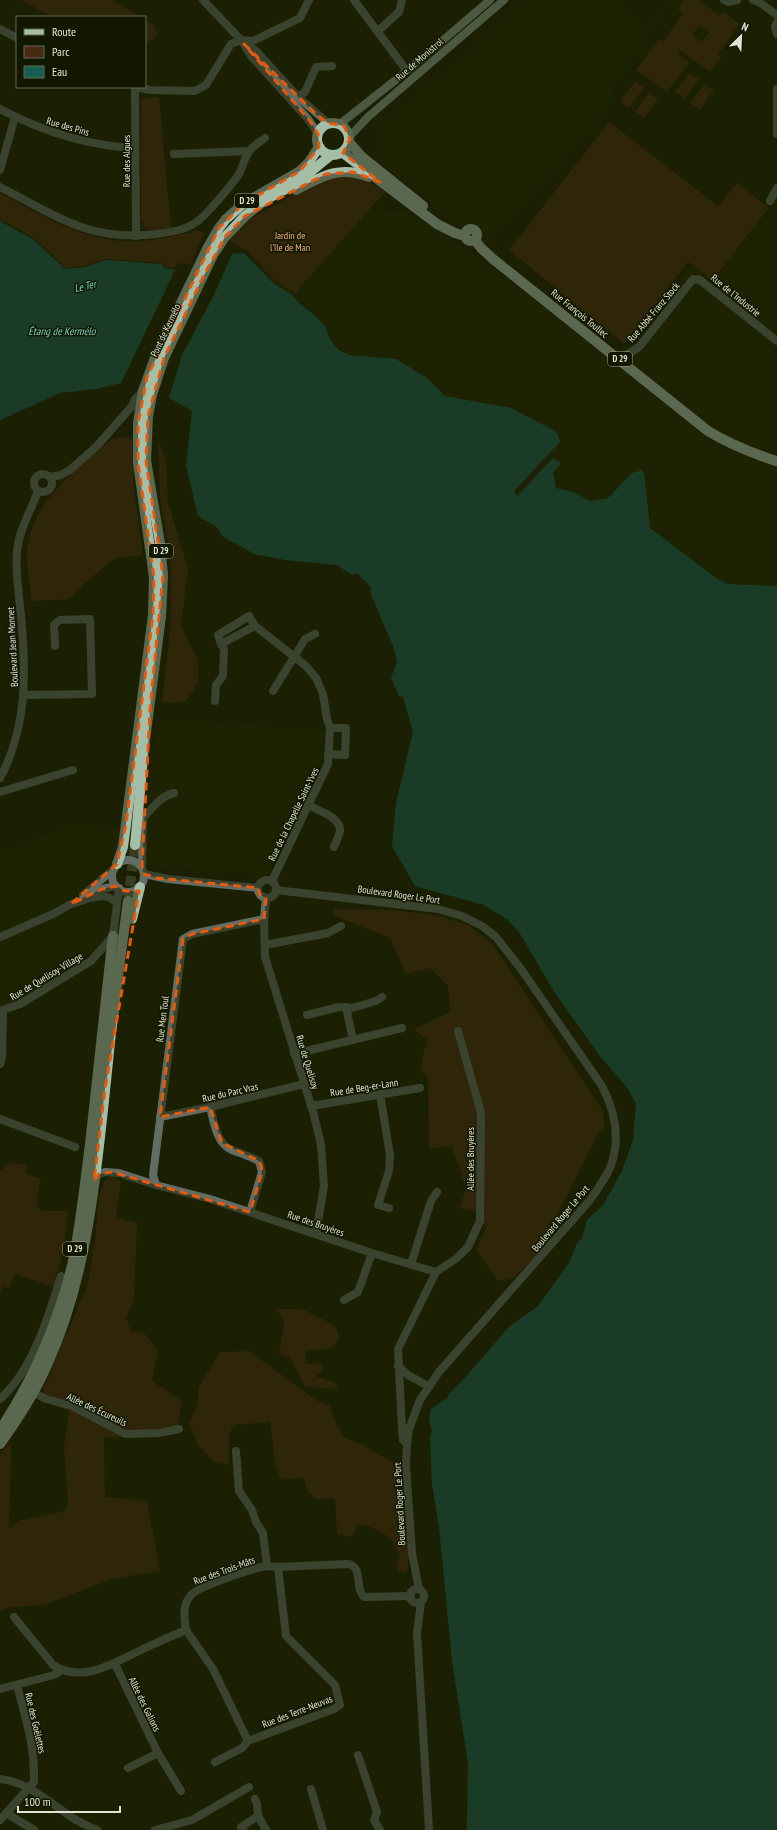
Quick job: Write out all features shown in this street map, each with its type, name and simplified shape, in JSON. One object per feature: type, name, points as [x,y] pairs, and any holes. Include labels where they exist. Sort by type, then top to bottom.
[{"type":"main road","name":"Rue de Monistrol","points":[[340,124],[407,71],[490,0]]},
{"type":"main road","name":"Rue de Monistrol","points":[[350,139],[369,116],[504,0]]},
{"type":"main road","points":[[350,139],[342,153],[338,155],[330,155],[319,148],[318,134],[323,126],[328,123],[340,124],[348,131],[350,139],[362,157],[416,200],[465,234]]},
{"type":"main road","name":"D 29","points":[[198,276],[208,247],[226,219],[239,207],[259,193],[300,171],[309,162],[319,148]]},
{"type":"main road","points":[[342,153],[437,224],[455,233],[465,234]]},
{"type":"main road","name":"D 29","points":[[198,276],[225,237],[245,216],[267,199],[297,183],[330,155]]},
{"type":"main road","points":[[245,216],[326,174],[353,172],[380,182]]},
{"type":"main road","name":"Rue François Toullec","points":[[465,234],[469,241],[475,240],[493,259],[610,353],[620,359],[708,431],[741,448],[777,463]]},
{"type":"main road","name":"Pont de Kermélo","points":[[148,393],[198,276]]},
{"type":"main road","name":"D 29","points":[[133,844],[140,748],[161,616],[163,576],[160,543],[146,460],[148,393]]},
{"type":"main road","points":[[143,818],[146,709]]},
{"type":"main road","points":[[116,866],[123,847],[146,709]]},
{"type":"main road","points":[[101,1087],[133,910],[140,887]]},
{"type":"main road","name":"D 29","points":[[0,1430],[18,1402],[52,1329],[72,1261],[101,1087],[123,901]]},
{"type":"main road","points":[[101,1087],[113,936]]},
{"type":"main road","name":"D 29","points":[[0,1444],[20,1415],[48,1364],[65,1320],[86,1239],[94,1181],[101,1087]]},
{"type":"main road","points":[[0,1417],[18,1402]]},
{"type":"street","points":[[203,0],[243,42],[256,52],[298,97],[328,123]]},
{"type":"street","points":[[140,88],[150,90],[194,91],[201,88],[206,85],[231,44],[253,41],[300,18],[309,0]]},
{"type":"street","points":[[354,0],[407,71]]},
{"type":"street","points":[[378,31],[399,12],[402,0]]},
{"type":"street","points":[[724,0],[728,2],[737,0]]},
{"type":"street","points":[[753,0],[759,2],[777,15]]},
{"type":"street","points":[[777,22],[775,26],[777,34]]},
{"type":"street","points":[[0,29],[16,37]]},
{"type":"street","points":[[243,42],[252,56],[308,119],[318,134]]},
{"type":"street","points":[[298,97],[304,92],[316,67],[332,66]]},
{"type":"street","name":"Rue des Algues","points":[[135,88],[136,236]]},
{"type":"street","points":[[777,89],[777,134]]},
{"type":"street","name":"Rue des Pins","points":[[0,110],[51,132],[79,140],[113,147],[135,148]]},
{"type":"street","points":[[0,170],[15,117]]},
{"type":"street","points":[[0,187],[63,221],[78,227],[110,235],[136,236],[170,232],[189,228],[200,220],[238,175],[249,151],[265,138]]},
{"type":"street","points":[[174,154],[249,151]]},
{"type":"street","points":[[770,201],[777,188]]},
{"type":"street","name":"Rue Abbé Franz Stock","points":[[620,359],[639,347],[693,280],[700,280]]},
{"type":"street","name":"Rue de l'Industrie","points":[[700,280],[777,341]]},
{"type":"street","points":[[50,477],[52,482],[51,488],[46,492],[38,491],[34,485],[35,478],[42,474],[50,477],[61,475],[70,470],[97,446],[132,406],[135,399],[148,393]]},
{"type":"street","name":"Boulevard Jean Monnet","points":[[0,778],[16,742],[24,695],[25,669],[16,569],[17,552],[19,539],[38,491]]},
{"type":"street","points":[[24,695],[92,694],[90,619],[60,620],[54,625],[55,646]]},
{"type":"street","name":"Rue de la Chapelle Saint-Yves","points":[[215,701],[216,685],[222,676],[224,649],[221,644],[255,626],[295,656],[306,666],[320,684],[330,728],[328,764],[272,881]]},
{"type":"street","points":[[273,691],[305,639],[315,634]]},
{"type":"street","points":[[328,754],[345,755],[346,728],[330,728]]},
{"type":"street","points":[[0,792],[73,770]]},
{"type":"street","points":[[87,899],[102,889],[117,887],[131,892],[140,887],[144,881],[143,818],[165,795],[174,793]]},
{"type":"street","points":[[308,805],[333,818],[339,825],[340,831],[334,847]]},
{"type":"street","points":[[0,937],[53,914],[71,904],[122,861],[130,860],[138,862],[143,870],[168,879],[258,888]]},
{"type":"street","points":[[113,936],[123,901],[112,876],[116,866]]},
{"type":"street","points":[[264,881],[272,881],[276,890],[274,895],[266,898],[260,895],[258,888],[264,881]]},
{"type":"street","name":"Boulevard Roger Le Port","points":[[276,890],[438,908],[462,916],[482,926],[496,936],[521,969],[602,1086],[610,1102],[614,1118],[614,1151],[610,1168],[590,1200],[428,1386],[420,1400],[413,1418],[407,1444],[406,1466],[412,1553],[419,1589]]},
{"type":"street","points":[[71,904],[101,895],[123,901]]},
{"type":"street","name":"Rue de Quelisoy","points":[[266,898],[264,919],[265,957],[311,1106],[321,1145],[324,1186],[316,1233]]},
{"type":"street","name":"Rue Men Toul","points":[[156,1185],[153,1175],[183,939],[192,934],[264,919]]},
{"type":"street","points":[[265,945],[328,934],[341,926]]},
{"type":"street","name":"Rue de Quelisoy-Village","points":[[0,1064],[3,1042],[2,1011],[20,1004],[91,961],[113,936]]},
{"type":"street","points":[[307,1015],[339,1007],[352,1008],[376,1001],[382,997]]},
{"type":"street","points":[[346,1007],[353,1040]]},
{"type":"street","points":[[294,1054],[402,1028]]},
{"type":"street","name":"Allée des Bruyères","points":[[436,1272],[457,1258],[468,1247],[480,1221],[481,1113],[458,1031]]},
{"type":"street","name":"Rue du Parc Vras","points":[[160,1117],[210,1107],[304,1084]]},
{"type":"street","name":"Rue de Beg-er-Lann","points":[[311,1106],[420,1088]]},
{"type":"street","points":[[380,1094],[390,1155],[389,1171],[378,1205],[389,1208]]},
{"type":"street","points":[[210,1107],[217,1132],[222,1143],[229,1148],[259,1161],[261,1165],[262,1172],[250,1212]]},
{"type":"street","points":[[0,1118],[75,1147]]},
{"type":"street","name":"Rue des Bruyères","points":[[94,1181],[98,1174],[112,1172],[210,1199],[316,1233],[372,1253],[436,1272]]},
{"type":"street","points":[[411,1264],[431,1201],[437,1192]]},
{"type":"street","points":[[344,1300],[358,1292],[372,1253]]},
{"type":"street","points":[[407,1444],[404,1440],[402,1429],[398,1349],[436,1272]]},
{"type":"street","points":[[0,1399],[17,1379],[42,1333],[61,1276]]},
{"type":"street","points":[[398,1366],[408,1375],[428,1386]]},
{"type":"street","name":"Allée des Écureuils","points":[[32,1392],[72,1406],[125,1434],[159,1433],[178,1429]]},
{"type":"street","points":[[236,1451],[239,1491],[252,1510],[256,1522],[263,1533],[267,1566]]},
{"type":"street","name":"Rue des Trois-Mâts","points":[[186,1630],[184,1610],[186,1601],[192,1593],[213,1584],[267,1566],[278,1567],[352,1564],[357,1569],[360,1593],[364,1597],[411,1596]]},
{"type":"street","name":"Rue des Terre-Neuvas","points":[[214,1762],[242,1748],[248,1741],[334,1709],[340,1705],[335,1685],[286,1636],[278,1567]]},
{"type":"street","points":[[421,1602],[414,1601],[411,1596],[413,1591],[419,1589],[423,1592],[424,1596],[421,1602],[417,1633],[429,1830]]},
{"type":"street","points":[[14,1617],[53,1665],[62,1670],[91,1672],[115,1664],[137,1652],[186,1630],[214,1669],[248,1741]]},
{"type":"street","name":"Allée des Galions","points":[[115,1664],[158,1753],[181,1791]]},
{"type":"street","name":"Rue des Goëlettes","points":[[0,1689],[54,1675],[62,1670]]},
{"type":"street","name":"Rue des Goëlettes","points":[[17,1685],[35,1758],[34,1782],[30,1788]]},
{"type":"street","points":[[128,1768],[158,1753]]},
{"type":"street","points":[[358,1755],[377,1812],[374,1820],[380,1830]]},
{"type":"street","points":[[0,1779],[11,1780],[30,1788],[71,1817],[98,1830]]},
{"type":"street","points":[[155,1830],[192,1820],[249,1787]]},
{"type":"street","points":[[0,1820],[30,1788]]},
{"type":"street","points":[[311,1789],[323,1830]]},
{"type":"street","points":[[255,1799],[258,1816],[266,1830]]},
{"type":"street","points":[[6,1813],[34,1830]]},
{"type":"street","points":[[243,1830],[241,1827],[258,1816]]},
{"type":"highlighted area","points":[[244,44],[317,115],[328,123],[344,126],[350,139],[343,153],[380,182],[353,172],[326,174],[245,216],[225,237],[203,277],[164,358],[148,416],[146,460],[163,576],[150,709],[142,866],[144,874],[156,878],[258,888],[260,895],[266,898],[264,919],[192,934],[183,939],[160,1117],[210,1107],[222,1143],[259,1161],[261,1165],[262,1172],[250,1212],[112,1172],[99,1174],[94,1181],[105,1089],[139,891],[125,891],[116,886],[102,889],[71,904],[117,864],[126,824],[153,615],[154,577],[138,463],[138,423],[147,377],[219,228],[243,204],[300,171],[319,147],[318,134],[310,121]]},
{"type":"shaded area","points":[[522,0],[626,0],[621,6],[647,29],[670,0],[672,0],[611,90],[608,110],[486,246],[378,161],[378,125],[471,51]]},
{"type":"shaded area","points":[[776,201],[777,586],[728,584],[719,580],[649,528],[644,473],[632,473],[608,498],[590,501],[576,493],[556,488],[553,458],[517,496],[514,491],[560,442],[511,408],[445,396],[427,378],[419,374],[349,355],[338,350],[331,340],[324,325],[290,293],[274,284],[250,259],[310,218],[367,210],[404,211],[438,230],[619,356],[693,266],[714,282]]},
{"type":"shaded area","points":[[163,719],[322,730],[322,756],[296,818],[266,875],[150,866],[140,857],[121,853],[112,856],[106,870],[103,899],[111,908],[108,934],[92,951],[46,985],[21,1000],[0,1006],[0,852],[80,823],[121,830]]},
{"type":"green space","points":[[22,0],[111,0],[139,16],[49,16]]},
{"type":"green space","points":[[684,0],[699,0],[720,16],[724,12],[739,24],[718,54],[721,57],[710,72],[680,50],[678,54],[689,63],[667,92],[636,70],[659,39],[663,42],[683,13],[678,9]],"holes":[[[699,25],[709,32],[702,42],[692,35]]]},
{"type":"green space","points":[[146,20],[153,24],[158,35],[146,45]]},
{"type":"green space","points":[[690,73],[699,79],[685,99],[675,92]]},
{"type":"green space","points":[[635,82],[644,88],[629,108],[620,101]]},
{"type":"green space","points":[[705,84],[714,90],[700,110],[690,103]]},
{"type":"green space","points":[[649,92],[658,99],[644,118],[635,112]]},
{"type":"green space","points":[[159,97],[171,228],[164,230],[149,230],[143,226],[144,221],[141,222],[141,102],[143,98]]},
{"type":"green space","points":[[609,122],[718,206],[737,183],[769,208],[713,280],[688,262],[624,344],[509,250]]},
{"type":"green space","name":"Jardin de l'île de Man","points":[[335,174],[365,179],[385,192],[295,293],[272,278],[249,253],[229,240],[244,222],[325,177]]},
{"type":"green space","points":[[0,193],[62,225],[82,233],[103,238],[125,241],[148,241],[193,232],[196,230],[205,233],[190,265],[179,263],[175,268],[165,267],[161,263],[106,259],[84,266],[66,268],[34,238],[0,219]]},
{"type":"green space","points":[[120,436],[132,439],[134,488],[143,555],[115,558],[85,583],[69,599],[32,601],[27,556],[29,538],[35,521],[44,505],[69,476],[111,440]]},
{"type":"green space","points":[[158,442],[166,458],[168,502],[188,569],[181,626],[198,660],[198,682],[186,702],[162,703],[171,620],[171,566],[160,497]]},
{"type":"green space","points":[[334,909],[391,910],[436,915],[469,925],[493,945],[603,1111],[605,1125],[596,1138],[537,1255],[514,1277],[498,1281],[476,1249],[487,1228],[478,1212],[460,1208],[466,1188],[452,1146],[429,1149],[428,1078],[420,1070],[427,1040],[414,1029],[450,1012],[448,985],[431,968],[406,974],[390,938],[335,916]]},
{"type":"green space","points":[[9,1163],[27,1165],[25,1173],[41,1179],[36,1205],[43,1211],[68,1211],[65,1239],[58,1273],[56,1272],[56,1287],[15,1274],[9,1289],[3,1286],[0,1292],[0,1171]]},
{"type":"green space","points":[[111,1176],[121,1181],[116,1217],[137,1223],[134,1300],[126,1318],[131,1331],[144,1333],[158,1351],[152,1381],[182,1401],[176,1434],[104,1438],[105,1497],[147,1501],[160,1571],[112,1579],[44,1605],[10,1607],[0,1611],[0,1455],[8,1444],[11,1445],[9,1528],[18,1521],[65,1511],[68,1502],[64,1447],[69,1411],[53,1404],[42,1392],[87,1286],[95,1242],[99,1196],[104,1182]]},
{"type":"green space","points":[[277,1309],[302,1309],[332,1324],[337,1329],[339,1337],[336,1344],[330,1349],[306,1351],[305,1364],[321,1363],[323,1366],[322,1372],[315,1376],[336,1383],[338,1388],[330,1389],[305,1386],[290,1358],[279,1353],[284,1323]]},
{"type":"green space","points":[[249,1351],[316,1400],[330,1406],[335,1421],[345,1438],[361,1444],[398,1465],[402,1479],[400,1492],[406,1513],[411,1544],[407,1573],[399,1571],[397,1564],[400,1556],[394,1544],[384,1534],[371,1527],[357,1526],[352,1537],[337,1534],[335,1498],[315,1499],[307,1490],[304,1478],[281,1479],[275,1464],[270,1422],[235,1425],[229,1433],[229,1465],[214,1462],[197,1444],[190,1423],[197,1404],[199,1387],[220,1352]]},
{"type":"water","name":"Étang de Kermélo","points":[[0,221],[33,239],[65,269],[85,267],[106,260],[161,264],[164,268],[175,270],[121,383],[97,389],[60,393],[0,420]]},
{"type":"water","points":[[244,253],[274,284],[290,293],[324,325],[331,340],[338,350],[349,355],[396,359],[427,378],[445,396],[511,408],[555,431],[560,442],[514,491],[517,496],[553,458],[561,463],[553,473],[556,488],[576,493],[590,501],[608,498],[632,473],[642,470],[644,473],[650,528],[719,580],[728,584],[777,586],[777,1830],[467,1830],[468,1764],[452,1660],[439,1527],[432,1484],[430,1438],[432,1430],[429,1420],[431,1409],[448,1397],[448,1395],[509,1327],[538,1306],[569,1263],[577,1243],[582,1238],[587,1220],[603,1205],[622,1171],[633,1140],[636,1104],[629,1090],[599,1055],[555,993],[519,932],[508,920],[484,905],[415,886],[392,846],[396,803],[413,732],[403,697],[399,696],[391,678],[397,662],[393,646],[370,592],[371,587],[357,573],[352,575],[337,565],[285,560],[254,554],[222,536],[218,528],[198,516],[186,465],[192,411],[169,398],[182,355],[214,295],[232,254]]},
{"type":"tunnel","points":[[128,901],[135,845]]},
{"type":"water label","name":"Le Ter","points":[[85,286]]}]
